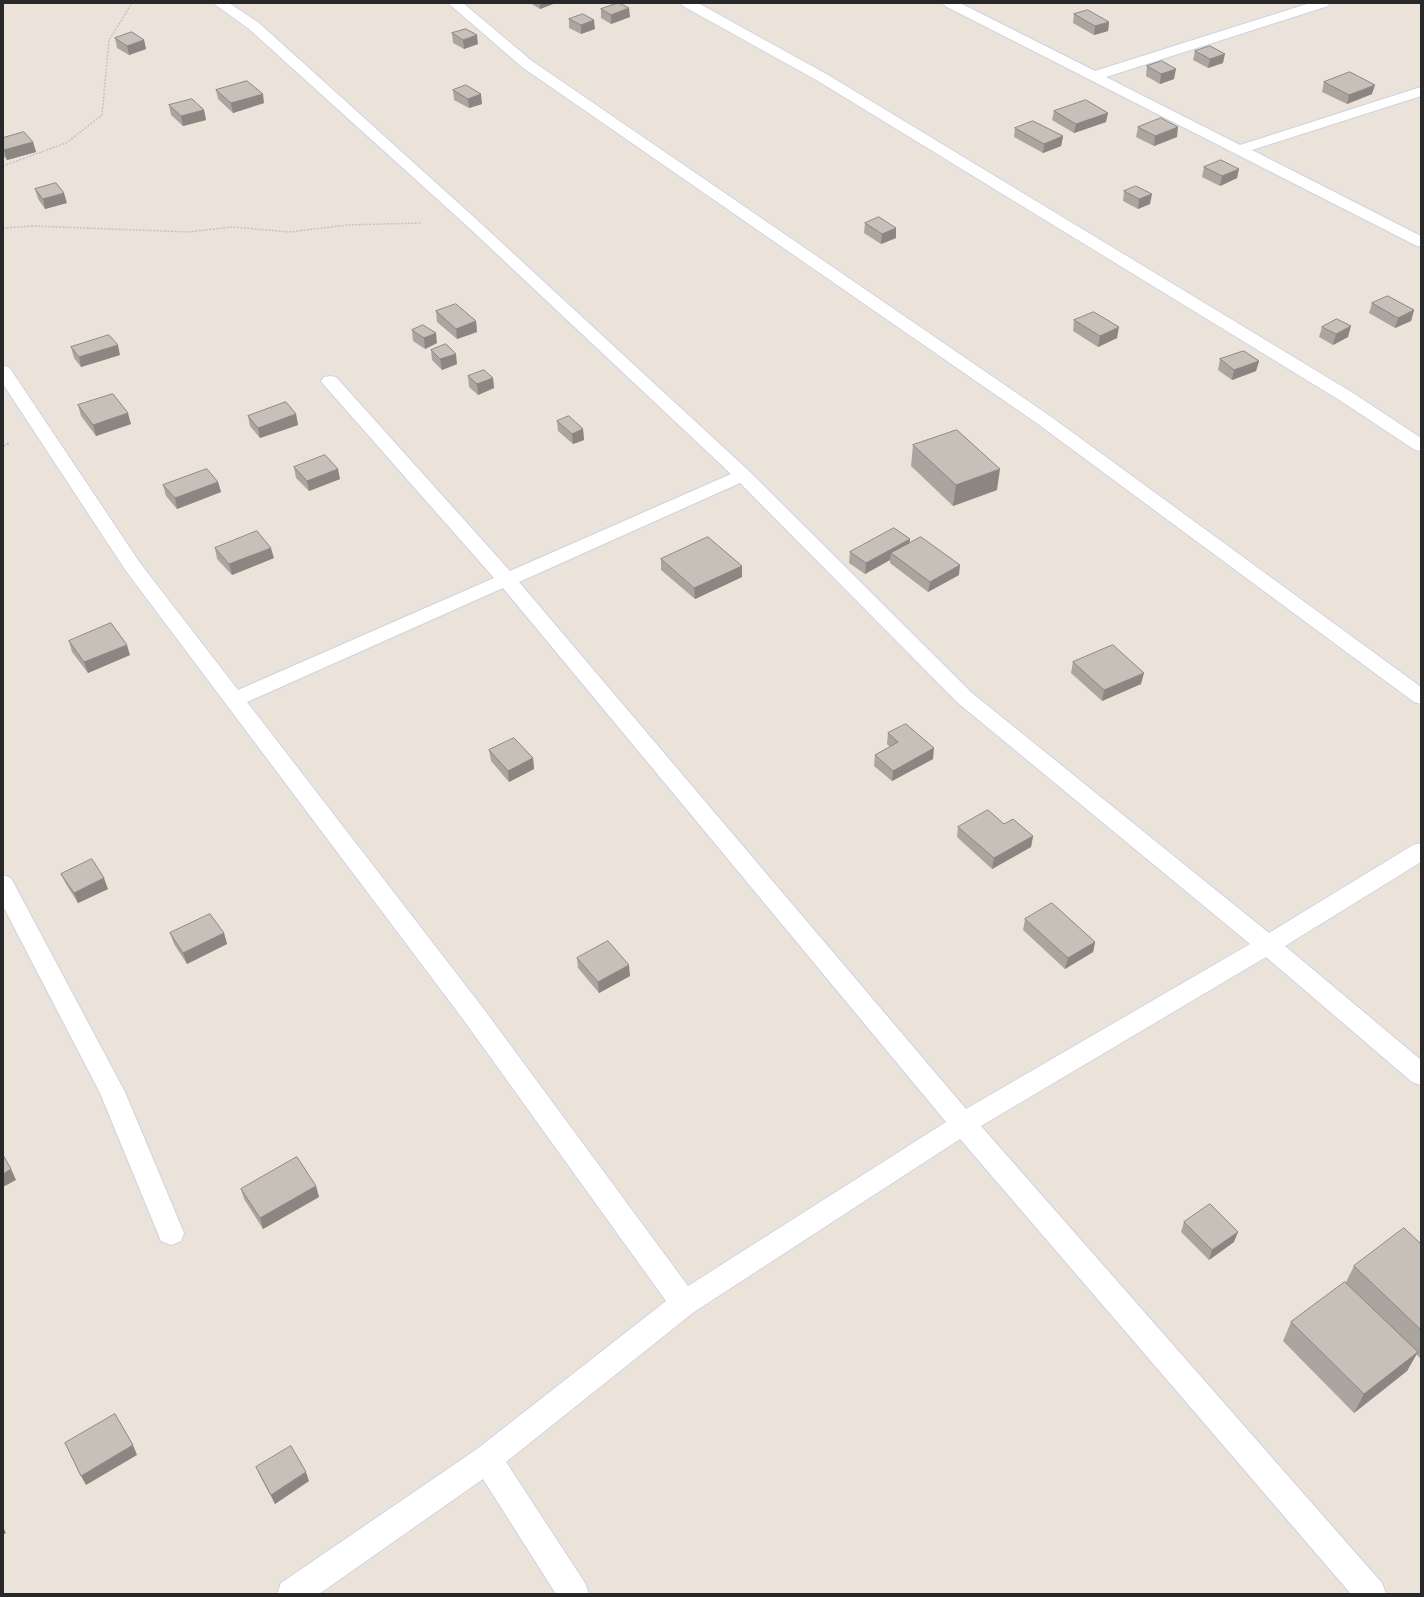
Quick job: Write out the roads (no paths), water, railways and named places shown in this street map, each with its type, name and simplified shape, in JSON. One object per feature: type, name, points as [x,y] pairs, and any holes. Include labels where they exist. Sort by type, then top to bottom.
[{"type":"street","points":[[220,3],[254,26],[471,222],[743,475],[965,698],[1268,945],[1421,1075]]},
{"type":"street","points":[[455,3],[526,64],[1044,420],[1421,697]]},
{"type":"street","points":[[688,3],[843,90],[1333,389],[1421,446]]},
{"type":"street","points":[[1094,76],[1323,3]]},
{"type":"street","points":[[955,4],[1238,150],[1421,242]]},
{"type":"street","points":[[1238,150],[1421,91]]},
{"type":"street","points":[[3,371],[133,567],[474,1015],[684,1303]]},
{"type":"street","points":[[330,381],[506,580],[963,1124],[1371,1594]]},
{"type":"street","points":[[234,700],[743,475]]},
{"type":"street","points":[[292,1594],[487,1459],[684,1303],[963,1124],[1268,945],[1421,851]]},
{"type":"street","points":[[3,884],[112,1092],[171,1233]]},
{"type":"street","points":[[487,1459],[574,1594]]}]
